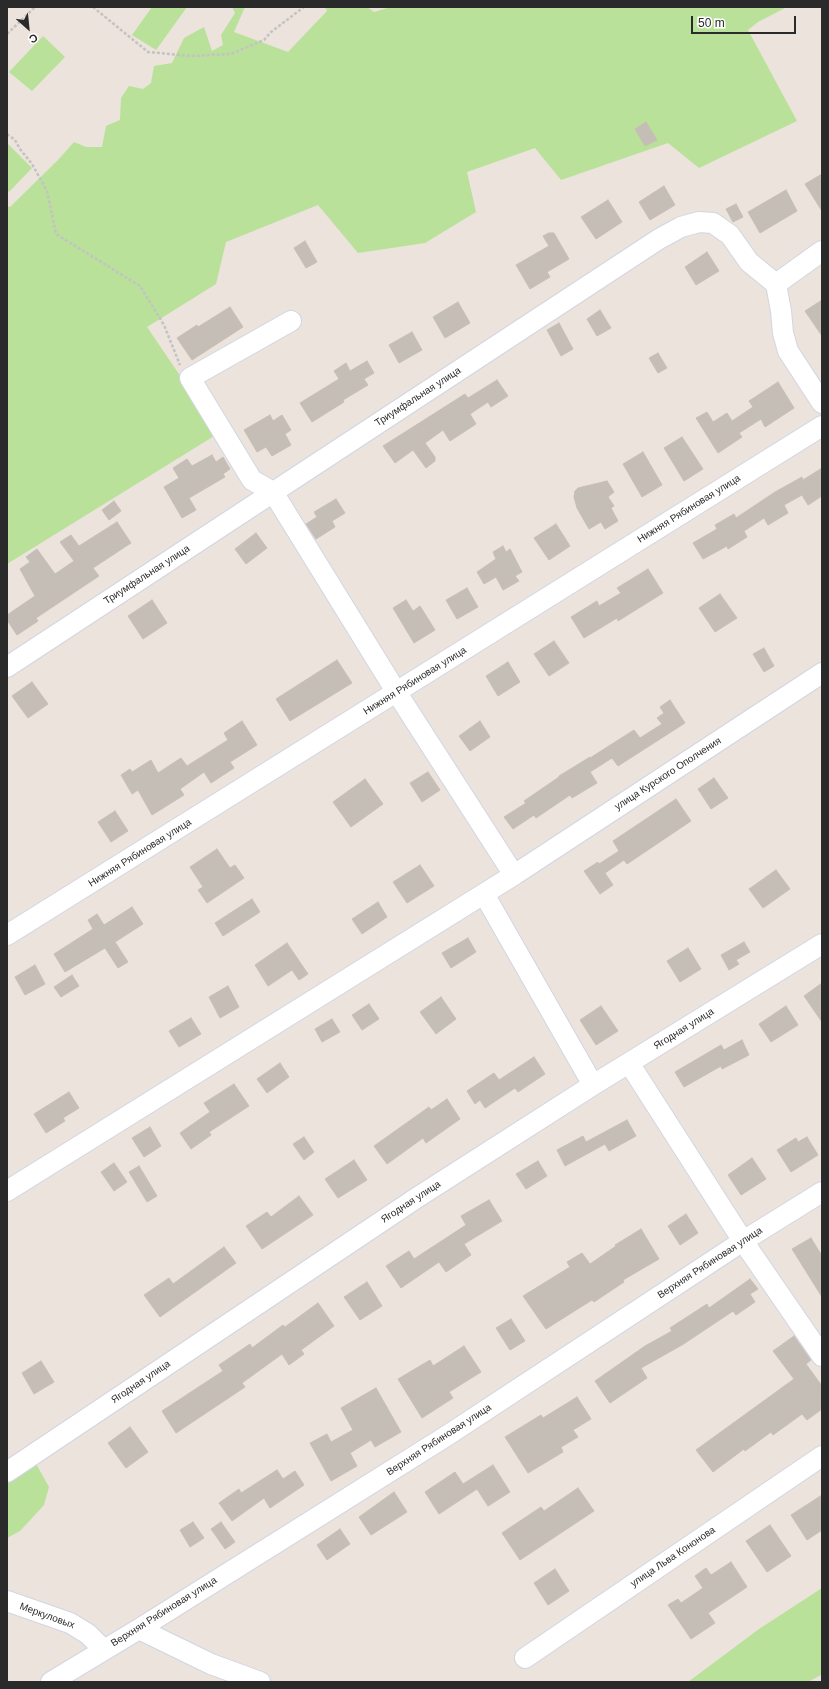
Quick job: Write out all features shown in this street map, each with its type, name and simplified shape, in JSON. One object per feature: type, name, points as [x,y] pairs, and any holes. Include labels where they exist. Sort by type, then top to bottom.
[{"type":"street","name":"Триумфальная улица","points":[[7,667],[659,239],[681,227],[699,222],[713,223],[730,235],[749,262],[776,284]]},
{"type":"street","points":[[822,251],[776,284],[783,333],[788,351],[822,403]]},
{"type":"street","points":[[291,321],[190,378],[252,480],[273,492],[397,693],[514,875]]},
{"type":"street","name":"Нижняя Рябиновая улица","points":[[7,935],[397,693],[822,426]]},
{"type":"street","name":"улица Курского Ополчения","points":[[7,1191],[514,875],[822,673]]},
{"type":"street","points":[[484,894],[593,1084]]},
{"type":"street","name":"Ягодная улица","points":[[7,1472],[418,1197],[593,1084],[822,944]]},
{"type":"street","points":[[628,1064],[743,1241],[822,1356]]},
{"type":"street","name":"Верхняя Рябиновая улица","points":[[51,1682],[139,1629],[448,1435],[743,1241],[822,1192]]},
{"type":"street","name":"улица Льва Кононова","points":[[525,1658],[822,1456]]},
{"type":"street","name":"Меркуловых","points":[[7,1601],[79,1628],[95,1639],[104,1650]]},
{"type":"street","points":[[139,1629],[211,1664],[260,1682]]},
{"type":"path","points":[[7,34],[35,7]]},
{"type":"path","points":[[93,7],[148,52],[191,56],[231,54],[264,40],[271,32],[304,7]]},
{"type":"path","points":[[7,134],[15,140],[32,164],[47,191],[56,234],[140,286],[164,325],[178,362],[190,378]]},
{"type":"green space","points":[[152,7],[187,7],[156,50],[132,35]]},
{"type":"green space","points":[[232,7],[245,7],[234,32],[288,52],[327,11],[325,7],[367,7],[374,12],[391,7],[787,7],[758,22],[748,30],[797,121],[699,168],[668,143],[561,180],[535,148],[467,172],[476,212],[425,243],[358,253],[318,205],[226,242],[216,284],[147,327],[219,433],[7,564],[7,206],[10,207],[58,160],[74,142],[86,147],[102,147],[106,126],[120,120],[121,98],[129,86],[143,89],[151,83],[154,66],[172,63],[184,38],[204,27],[212,51],[223,45],[221,35],[235,13]]},
{"type":"green space","points":[[43,36],[65,57],[32,91],[9,72]]},
{"type":"green space","points":[[7,143],[32,168],[9,192],[7,190]]},
{"type":"green space","points":[[35,1462],[49,1487],[44,1505],[20,1531],[7,1538],[7,1466]]},
{"type":"green space","points":[[822,1588],[821,1675],[808,1682],[688,1682],[759,1629]]},
{"type":"building","points":[[646,122],[657,140],[645,146],[635,129]]},
{"type":"building","points":[[822,174],[822,211],[805,184]]},
{"type":"building","points":[[664,186],[675,205],[650,220],[639,202]]},
{"type":"building","points":[[786,190],[797,211],[760,233],[748,212]]},
{"type":"building","points":[[608,200],[622,222],[596,239],[581,217]]},
{"type":"building","points":[[736,204],[743,217],[733,222],[726,209]]},
{"type":"building","points":[[549,233],[554,233],[569,259],[547,272],[550,277],[530,289],[516,265],[549,246],[543,236]]},
{"type":"building","points":[[305,241],[317,262],[306,268],[294,248]]},
{"type":"building","points":[[707,252],[719,271],[696,285],[685,267]]},
{"type":"building","points":[[822,300],[822,336],[805,311]]},
{"type":"building","points":[[458,302],[470,323],[445,338],[433,317]]},
{"type":"building","points":[[230,307],[243,327],[192,360],[177,338]]},
{"type":"building","points":[[600,310],[611,328],[597,336],[587,319]]},
{"type":"building","points":[[559,323],[573,349],[561,356],[547,330]]},
{"type":"building","points":[[412,332],[422,350],[399,363],[389,345]]},
{"type":"building","points":[[658,353],[667,368],[658,373],[649,358]]},
{"type":"building","points":[[367,361],[374,373],[364,379],[368,385],[343,400],[344,402],[312,422],[300,403],[339,379],[334,371],[346,363],[350,371]]},
{"type":"building","points":[[497,380],[508,396],[491,407],[488,402],[470,414],[476,424],[450,441],[443,430],[425,443],[435,457],[435,461],[426,468],[413,450],[395,463],[383,446],[465,394],[468,398]]},
{"type":"building","points":[[778,382],[794,408],[765,427],[761,419],[739,433],[742,437],[718,453],[696,418],[707,412],[713,422],[727,413],[732,421],[753,407],[749,401]]},
{"type":"building","points":[[270,415],[273,421],[282,415],[291,430],[285,434],[291,445],[272,456],[266,447],[257,452],[244,430]]},
{"type":"building","points":[[682,437],[703,469],[684,481],[664,448]]},
{"type":"building","points":[[643,452],[662,485],[642,497],[623,464]]},
{"type":"building","points":[[212,455],[216,462],[223,457],[230,469],[223,474],[225,477],[189,498],[196,510],[182,518],[164,487],[179,478],[173,468],[187,459],[192,466]]},
{"type":"building","points":[[822,468],[822,496],[808,505],[802,495],[784,505],[788,513],[768,525],[764,518],[744,531],[747,537],[728,549],[727,546],[703,559],[693,543],[717,529],[715,525],[734,514],[736,518],[775,492],[802,477],[803,480]]},
{"type":"building","points":[[607,481],[614,492],[608,497],[614,506],[611,508],[618,521],[605,529],[601,522],[589,529],[577,508],[574,497],[575,491],[578,488]]},
{"type":"building","points":[[336,499],[345,513],[332,521],[335,527],[316,539],[306,524],[317,517],[314,512]]},
{"type":"building","points":[[114,501],[121,511],[109,520],[102,510]]},
{"type":"building","points":[[117,522],[131,543],[93,568],[99,576],[36,618],[38,621],[17,635],[7,620],[7,615],[35,596],[20,569],[30,562],[26,557],[37,549],[55,574],[74,561],[60,542],[71,535],[79,546]]},
{"type":"building","points":[[556,524],[570,546],[549,560],[534,538]]},
{"type":"building","points":[[256,533],[267,548],[246,564],[235,549]]},
{"type":"building","points":[[503,546],[506,552],[510,549],[522,572],[515,576],[519,581],[503,590],[496,577],[484,584],[477,572],[496,559],[493,552]]},
{"type":"building","points":[[648,569],[663,593],[618,621],[617,618],[584,638],[571,617],[597,601],[599,606],[621,593],[617,588]]},
{"type":"building","points":[[467,588],[478,607],[457,619],[446,600]]},
{"type":"building","points":[[720,594],[737,618],[715,632],[699,608]]},
{"type":"building","points":[[152,600],[167,623],[143,639],[128,616]]},
{"type":"building","points":[[406,600],[413,611],[420,606],[435,630],[414,643],[393,608]]},
{"type":"building","points":[[554,641],[569,663],[549,676],[534,654]]},
{"type":"building","points":[[764,648],[774,666],[764,672],[753,654]]},
{"type":"building","points":[[337,660],[352,683],[290,721],[276,699]]},
{"type":"building","points":[[508,662],[520,682],[498,696],[486,676]]},
{"type":"building","points":[[32,682],[48,704],[28,718],[12,696]]},
{"type":"building","points":[[670,700],[685,723],[618,766],[612,758],[590,772],[597,783],[572,798],[570,795],[536,818],[534,815],[513,829],[504,817],[526,803],[524,801],[559,776],[634,730],[640,738],[662,724],[657,718],[664,713],[660,707]]},
{"type":"building","points":[[242,721],[257,745],[230,762],[234,768],[211,783],[204,772],[180,789],[184,795],[152,815],[138,790],[132,794],[121,775],[130,769],[132,772],[151,760],[158,773],[181,758],[187,766],[228,740],[224,733]]},
{"type":"building","points":[[480,721],[490,737],[470,751],[459,736]]},
{"type":"building","points":[[428,772],[440,790],[422,802],[410,783]]},
{"type":"building","points":[[714,778],[728,798],[711,809],[698,789]]},
{"type":"building","points":[[365,779],[383,804],[351,827],[333,802]]},
{"type":"building","points":[[676,799],[691,821],[627,864],[624,860],[605,873],[613,885],[600,894],[584,871],[598,862],[599,864],[619,851],[613,841]]},
{"type":"building","points":[[115,811],[128,831],[111,842],[98,822]]},
{"type":"building","points":[[217,849],[230,868],[235,865],[244,878],[207,903],[198,890],[203,887],[190,867]]},
{"type":"building","points":[[420,865],[434,886],[407,903],[393,882]]},
{"type":"building","points":[[776,870],[790,889],[763,908],[749,889]]},
{"type":"building","points":[[252,899],[260,912],[223,936],[215,923]]},
{"type":"building","points":[[378,902],[387,917],[362,934],[352,919]]},
{"type":"building","points":[[132,907],[143,924],[115,942],[128,962],[118,968],[105,948],[65,972],[54,954],[93,929],[88,920],[97,914],[104,925]]},
{"type":"building","points":[[468,938],[476,952],[451,968],[442,953]]},
{"type":"building","points":[[744,942],[750,952],[736,960],[739,964],[729,970],[721,955]]},
{"type":"building","points":[[287,943],[308,974],[299,980],[292,970],[268,986],[255,965]]},
{"type":"building","points":[[688,948],[701,969],[680,982],[667,961]]},
{"type":"building","points":[[35,965],[45,984],[25,995],[15,977]]},
{"type":"building","points":[[72,975],[79,986],[61,997],[54,987]]},
{"type":"building","points":[[822,983],[822,1022],[804,996]]},
{"type":"building","points":[[228,986],[239,1007],[220,1018],[209,997]]},
{"type":"building","points":[[441,997],[456,1019],[436,1034],[420,1012]]},
{"type":"building","points":[[369,1004],[379,1019],[362,1030],[352,1015]]},
{"type":"building","points":[[601,1006],[618,1031],[596,1045],[580,1020]]},
{"type":"building","points":[[786,1006],[798,1025],[771,1042],[759,1024]]},
{"type":"building","points":[[191,1018],[201,1034],[179,1047],[169,1031]]},
{"type":"building","points":[[332,1019],[340,1032],[322,1042],[315,1029]]},
{"type":"building","points":[[742,1040],[749,1055],[722,1069],[721,1066],[684,1087],[675,1072],[721,1045],[724,1050]]},
{"type":"building","points":[[534,1057],[545,1074],[518,1092],[515,1088],[485,1108],[480,1100],[475,1104],[467,1091],[494,1073],[499,1080]]},
{"type":"building","points":[[280,1063],[289,1077],[267,1093],[257,1079]]},
{"type":"building","points":[[234,1084],[249,1106],[209,1132],[211,1135],[191,1149],[180,1133],[210,1112],[204,1103]]},
{"type":"building","points":[[69,1092],[79,1108],[63,1118],[65,1121],[46,1133],[34,1114]]},
{"type":"building","points":[[447,1099],[460,1119],[426,1143],[423,1138],[387,1164],[374,1146],[429,1107],[431,1110]]},
{"type":"building","points":[[627,1120],[636,1136],[609,1151],[605,1144],[565,1166],[557,1150],[583,1136],[586,1142]]},
{"type":"building","points":[[150,1127],[161,1146],[144,1157],[132,1138]]},
{"type":"building","points":[[304,1137],[314,1152],[304,1160],[293,1144]]},
{"type":"building","points":[[807,1137],[818,1155],[791,1172],[777,1150],[796,1138],[798,1142]]},
{"type":"building","points":[[752,1158],[766,1179],[741,1195],[728,1175]]},
{"type":"building","points":[[354,1160],[367,1180],[338,1198],[325,1179]]},
{"type":"building","points":[[538,1161],[547,1176],[526,1189],[516,1174]]},
{"type":"building","points":[[114,1163],[127,1182],[114,1191],[101,1172]]},
{"type":"building","points":[[139,1166],[157,1196],[147,1202],[129,1172]]},
{"type":"building","points":[[299,1196],[313,1215],[262,1249],[246,1226],[267,1212],[271,1217]]},
{"type":"building","points":[[489,1200],[502,1221],[464,1244],[471,1255],[446,1272],[439,1262],[401,1288],[386,1266],[409,1251],[414,1259],[466,1225],[461,1216]]},
{"type":"building","points":[[686,1214],[698,1233],[680,1245],[668,1226]]},
{"type":"building","points":[[641,1229],[659,1259],[623,1280],[624,1282],[594,1302],[592,1300],[546,1329],[523,1296],[570,1267],[567,1262],[582,1253],[590,1264],[616,1246],[615,1245]]},
{"type":"building","points":[[811,1238],[822,1256],[822,1297],[792,1249]]},
{"type":"building","points":[[224,1247],[236,1263],[160,1317],[144,1295],[169,1278],[173,1284]]},
{"type":"building","points":[[750,1279],[758,1289],[750,1294],[755,1302],[736,1315],[733,1311],[682,1345],[641,1368],[647,1378],[610,1403],[595,1381],[645,1346],[672,1331],[670,1328],[707,1304],[709,1308]]},
{"type":"building","points":[[367,1282],[382,1306],[360,1320],[344,1297]]},
{"type":"building","points":[[318,1303],[334,1326],[301,1350],[304,1354],[289,1365],[282,1354],[242,1383],[245,1387],[176,1433],[162,1411],[223,1371],[219,1365],[250,1344],[252,1348],[283,1325],[285,1327]]},
{"type":"building","points":[[511,1319],[525,1341],[510,1350],[496,1328]]},
{"type":"building","points":[[794,1336],[811,1360],[806,1364],[822,1386],[822,1409],[807,1420],[802,1414],[773,1435],[771,1432],[745,1451],[744,1449],[713,1472],[696,1450],[794,1379],[773,1351]]},
{"type":"building","points":[[464,1346],[481,1372],[449,1392],[453,1398],[422,1418],[398,1379],[430,1360],[433,1366]]},
{"type":"building","points":[[41,1361],[54,1382],[34,1394],[22,1373]]},
{"type":"building","points":[[376,1388],[401,1432],[375,1447],[371,1440],[350,1453],[357,1466],[331,1481],[310,1443],[327,1434],[331,1442],[353,1430],[341,1408]]},
{"type":"building","points":[[577,1397],[591,1419],[573,1430],[578,1437],[561,1447],[563,1452],[528,1473],[505,1437],[541,1415],[543,1418]]},
{"type":"building","points":[[130,1427],[148,1452],[126,1468],[108,1443]]},
{"type":"building","points":[[493,1465],[510,1492],[488,1506],[477,1489],[439,1514],[425,1492],[455,1472],[463,1484]]},
{"type":"building","points":[[277,1470],[283,1479],[295,1471],[304,1485],[270,1508],[264,1498],[232,1521],[219,1503],[239,1489],[241,1493]]},
{"type":"building","points":[[578,1488],[594,1511],[520,1560],[502,1533],[541,1507],[544,1511]]},
{"type":"building","points":[[394,1492],[407,1512],[371,1535],[359,1517]]},
{"type":"building","points":[[822,1495],[822,1530],[807,1540],[791,1515]]},
{"type":"building","points":[[193,1522],[204,1538],[190,1547],[180,1530]]},
{"type":"building","points":[[221,1522],[235,1542],[225,1549],[211,1529]]},
{"type":"building","points":[[770,1525],[791,1556],[767,1572],[746,1541]]},
{"type":"building","points":[[340,1529],[350,1544],[327,1560],[317,1545]]},
{"type":"building","points":[[731,1562],[747,1587],[708,1613],[715,1623],[691,1639],[668,1605],[678,1599],[681,1603],[703,1588],[695,1576],[706,1568],[711,1575]]},
{"type":"building","points":[[555,1569],[569,1591],[548,1605],[534,1583]]}]
